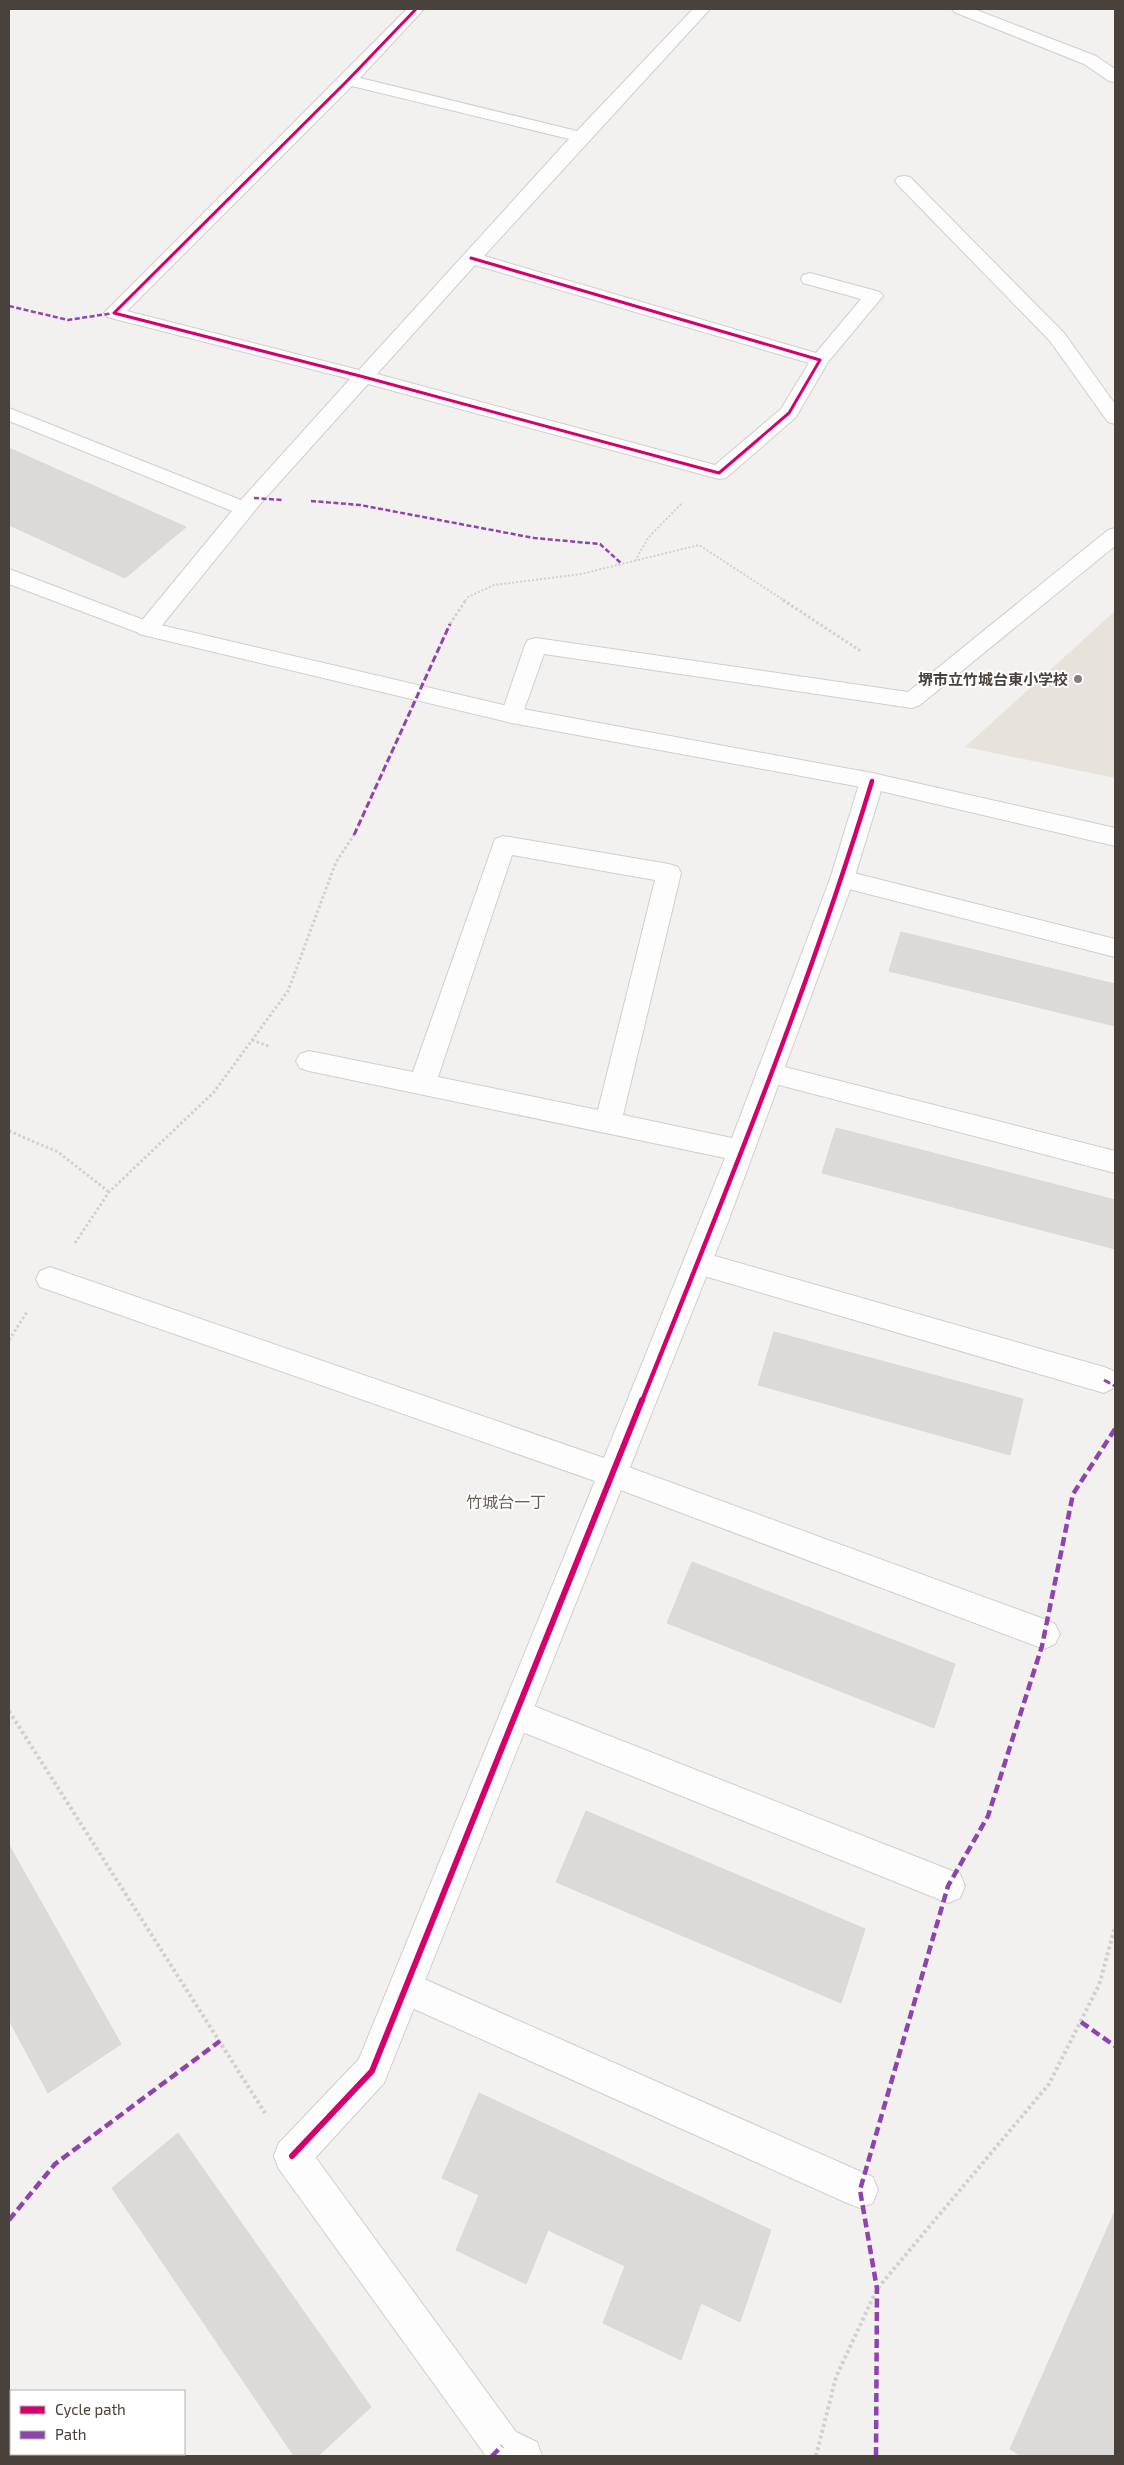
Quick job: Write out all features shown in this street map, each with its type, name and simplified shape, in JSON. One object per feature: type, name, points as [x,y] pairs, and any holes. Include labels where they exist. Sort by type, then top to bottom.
[{"type":"street","points":[[416,9],[348,80],[114,313],[364,377],[719,473],[788,413],[820,360],[872,296],[810,279]]},
{"type":"street","points":[[148,628],[245,509],[581,137],[702,9]]},
{"type":"street","points":[[960,9],[1090,60],[1115,76]]},
{"type":"street","points":[[348,80],[581,137]]},
{"type":"street","points":[[904,181],[1057,337],[1115,418]]},
{"type":"street","points":[[471,258],[820,360]]},
{"type":"street","points":[[9,414],[245,509]]},
{"type":"street","points":[[512,715],[536,646],[912,700],[1115,536]]},
{"type":"street","points":[[9,576],[30,586],[148,628],[512,715],[872,781],[1115,837]]},
{"type":"street","points":[[523,2456],[502,2446],[292,2156],[372,2071],[697,1264],[842,879],[872,781]]},
{"type":"street","points":[[422,1085],[503,845],[669,873],[608,1123]]},
{"type":"street","points":[[842,879],[1115,948]]},
{"type":"street","points":[[309,1061],[740,1150]]},
{"type":"street","points":[[769,1073],[1115,1162]]},
{"type":"street","points":[[697,1264],[1104,1380]]},
{"type":"street","points":[[50,1278],[612,1474],[1044,1634]]},
{"type":"street","points":[[516,1714],[948,1886]]},
{"type":"street","points":[[406,1988],[860,2190]]},
{"type":"path","points":[[635,561],[648,538],[684,502],[700,468]]},
{"type":"path","points":[[450,624],[468,597],[494,585],[581,574],[699,545],[863,653]]},
{"type":"path","points":[[9,1340],[109,1192],[214,1092],[288,991],[336,862],[354,835]]},
{"type":"path","points":[[9,1131],[58,1152],[109,1192]]},
{"type":"path","points":[[9,1711],[292,2156]]},
{"type":"path","points":[[816,2456],[836,2377],[877,2289],[1049,2084],[1099,1985],[1115,1927]]},
{"type":"shaded area","name":"堺市立竹城台東小学校","points":[[1115,611],[1115,778],[965,747]]},
{"type":"building","points":[[9,448],[186,527],[125,578],[9,525]]},
{"type":"building","points":[[901,932],[1115,984],[1115,1026],[889,971]]},
{"type":"building","points":[[836,1128],[1115,1200],[1115,1249],[822,1173]]},
{"type":"building","points":[[774,1332],[1023,1399],[1010,1455],[758,1385]]},
{"type":"building","points":[[692,1562],[955,1664],[934,1728],[667,1623]]},
{"type":"building","points":[[586,1811],[865,1929],[841,2003],[556,1882]]},
{"type":"building","points":[[9,1845],[121,2044],[48,2093],[9,2020]]},
{"type":"building","points":[[479,2093],[771,2230],[740,2322],[701,2303],[681,2360],[603,2323],[625,2266],[548,2230],[526,2284],[456,2250],[479,2195],[442,2178]]},
{"type":"building","points":[[178,2133],[371,2407],[318,2456],[294,2456],[112,2188]]},
{"type":"building","points":[[1115,2211],[1115,2456],[1021,2456],[1010,2449]]},
{"type":"marked path","points":[[9,306],[68,320],[114,313]]},
{"type":"marked path","points":[[254,498],[282,500]]},
{"type":"marked path","points":[[311,501],[360,505],[534,538],[600,544],[622,564]]},
{"type":"marked path","points":[[354,835],[450,624]]},
{"type":"marked path","points":[[1104,1380],[1115,1386]]},
{"type":"marked path","points":[[876,2456],[877,2289],[860,2190],[948,1886],[988,1816],[1042,1646],[1073,1494],[1115,1429]]},
{"type":"marked path","points":[[1081,2022],[1115,2046]]},
{"type":"marked path","points":[[9,2220],[55,2164],[220,2041]]},
{"type":"marked path","points":[[492,2456],[502,2446]]},
{"type":"cycle path","points":[[416,9],[348,80],[114,313],[364,377],[719,473],[789,413],[820,360],[471,258]]},
{"type":"cycle path","points":[[292,2156],[372,2071],[714,1222],[842,879],[872,781]]},
{"type":"place","name":"堺市立竹城台東小学校","points":[[1078,679]]},
{"type":"district","name":"竹城台一丁","points":[[506,1501]]}]
